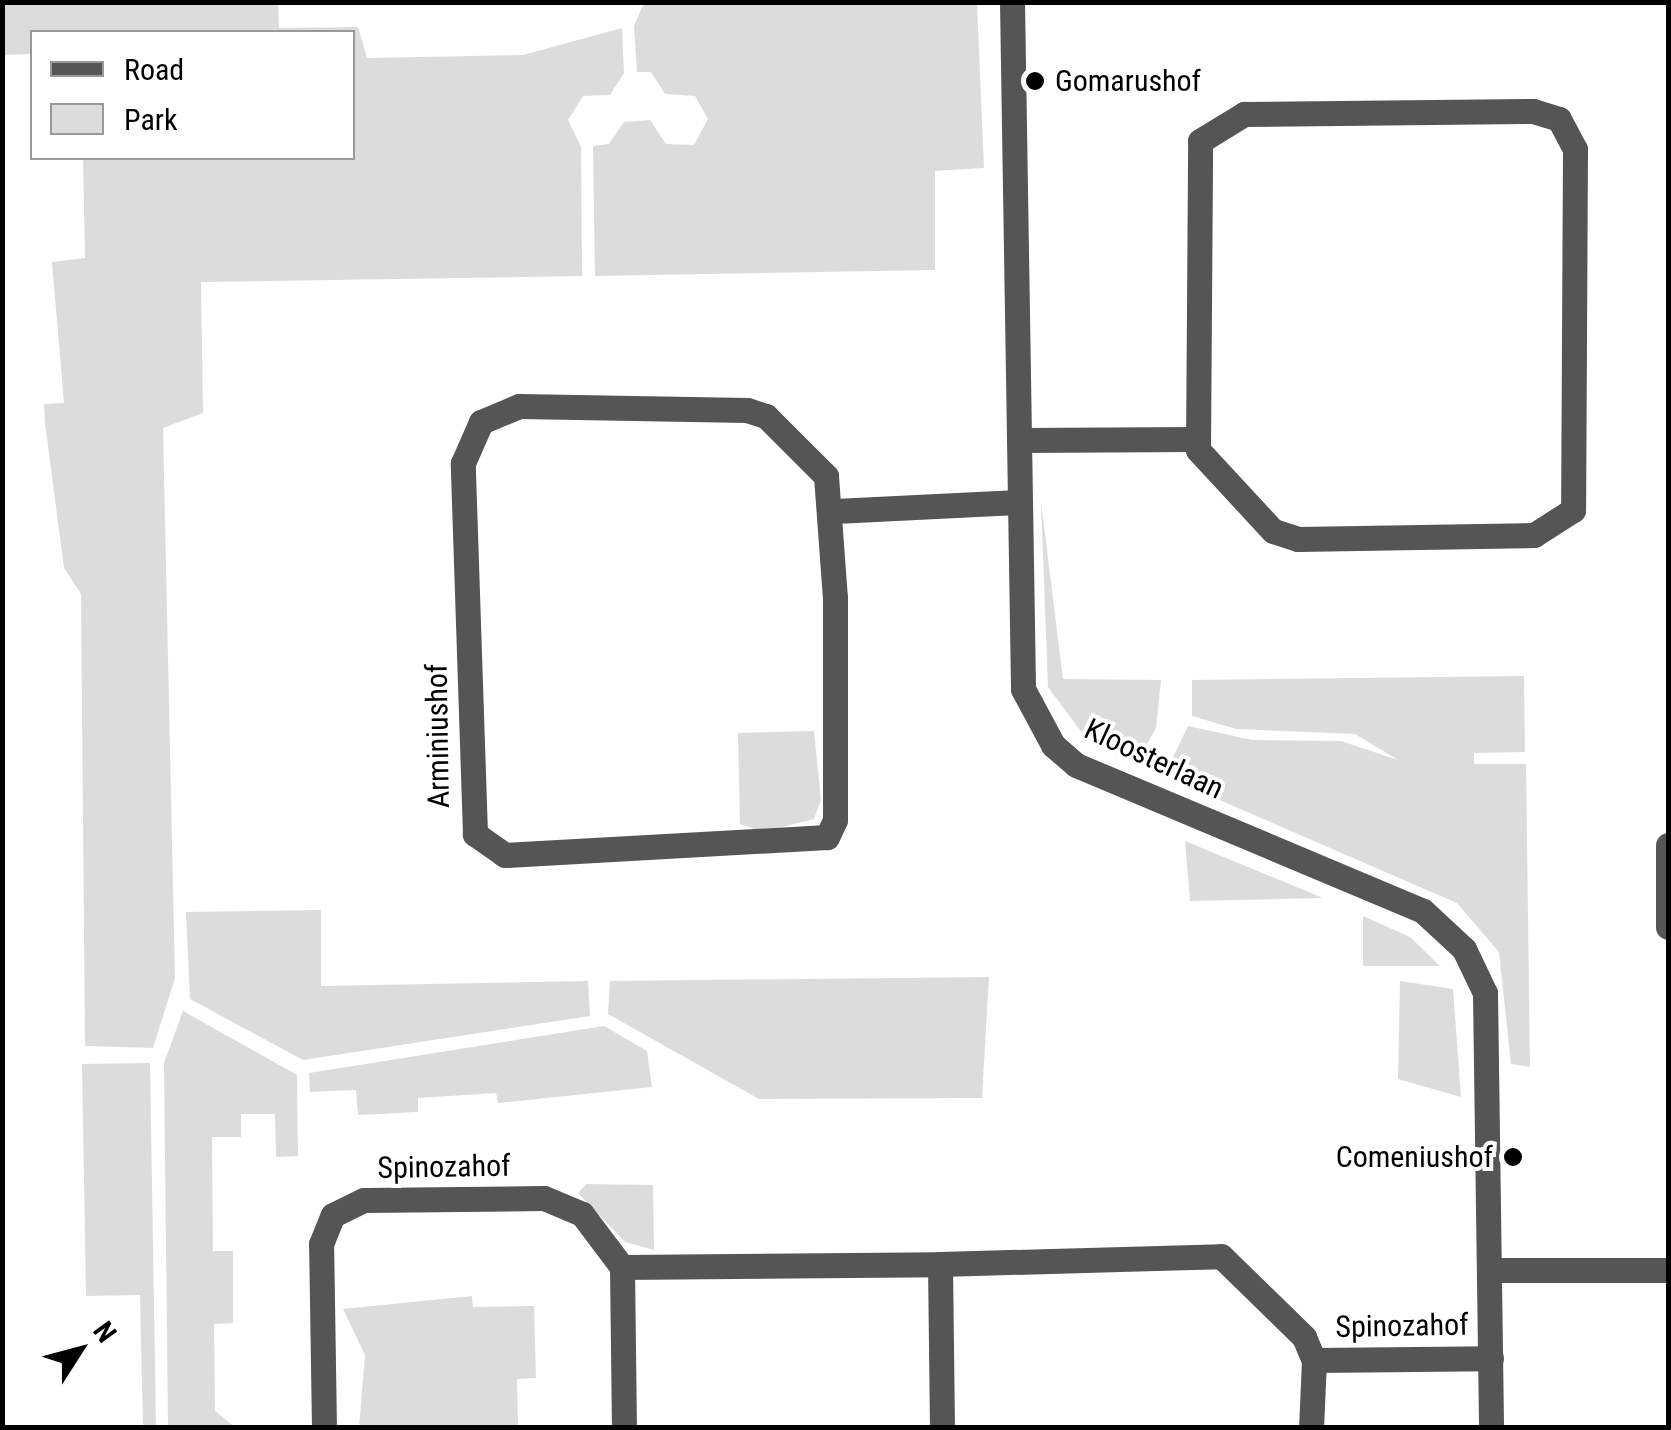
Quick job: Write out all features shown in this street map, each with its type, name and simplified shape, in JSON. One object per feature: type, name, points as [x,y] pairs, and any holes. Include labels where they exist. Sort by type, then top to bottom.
[{"type":"street","name":"Kloosterlaan","points":[[1012,2],[1023,689],[1053,745],[1076,765],[1422,910],[1464,949],[1485,993],[1491,1428]]},
{"type":"street","points":[[1516,112],[1564,124],[1575,150],[1579,487],[1564,522],[1534,535],[1287,537],[1209,470],[1196,438],[1193,161],[1214,125],[1244,114],[1516,112]]},
{"type":"street","name":"Arminiushof","points":[[519,406],[747,410],[766,416],[826,476],[835,511],[835,820],[828,838],[806,846],[488,848],[470,812],[464,463],[481,422],[519,406]]},
{"type":"street","points":[[1019,440],[1196,438]]},
{"type":"street","points":[[835,511],[1019,502]]},
{"type":"street","points":[[1668,845],[1668,927]]},
{"type":"street","name":"Spinozahof","points":[[324,1428],[321,1244],[333,1214],[364,1200],[565,1202],[622,1267],[1222,1256],[1290,1318],[1314,1360],[1312,1428]]},
{"type":"street","points":[[940,1264],[942,1428]]},
{"type":"street","points":[[622,1267],[624,1428]]},
{"type":"street","points":[[1491,1270],[1668,1270]]},
{"type":"street","name":"Spinozahof","points":[[1314,1360],[1491,1358]]},
{"type":"green space","points":[[278,3],[279,28],[358,27],[367,58],[523,55],[622,28],[624,73],[610,95],[583,96],[568,120],[581,147],[582,276],[201,282],[203,413],[163,428],[175,978],[153,1048],[85,1046],[81,594],[64,568],[45,423],[44,404],[64,403],[52,262],[85,258],[83,160],[355,160],[355,30],[30,30],[30,54],[3,55],[3,4]]},
{"type":"green space","points":[[644,3],[977,3],[984,168],[935,171],[935,270],[595,276],[593,146],[609,144],[624,122],[650,120],[666,144],[694,145],[708,119],[695,96],[665,94],[651,72],[637,72],[634,26]]},
{"type":"green space","points":[[1041,502],[1063,679],[1161,680],[1156,728],[1136,764],[1086,738],[1048,687]]},
{"type":"green space","points":[[1524,676],[1525,752],[1474,753],[1474,764],[1526,764],[1530,1067],[1511,1064],[1499,952],[1457,903],[1164,776],[1188,726],[1252,740],[1341,741],[1398,760],[1355,734],[1236,729],[1192,716],[1192,680]]},
{"type":"green space","points":[[814,731],[821,800],[814,819],[763,832],[740,824],[738,733]]},
{"type":"green space","points":[[1185,841],[1323,898],[1190,901]]},
{"type":"green space","points":[[321,910],[321,986],[588,981],[590,1016],[303,1060],[190,999],[186,912]]},
{"type":"green space","points":[[1363,916],[1410,937],[1440,966],[1363,966]]},
{"type":"green space","points":[[989,977],[982,1098],[759,1099],[608,1014],[610,981]]},
{"type":"green space","points":[[1400,981],[1453,989],[1461,1097],[1398,1079]]},
{"type":"green space","points":[[183,1011],[297,1075],[298,1156],[276,1157],[275,1114],[241,1114],[241,1137],[212,1137],[213,1251],[233,1251],[233,1323],[214,1324],[215,1411],[235,1427],[168,1427],[164,1063]]},
{"type":"green space","points":[[604,1026],[647,1051],[652,1087],[498,1103],[496,1093],[418,1098],[418,1112],[358,1115],[356,1090],[310,1092],[309,1073]]},
{"type":"green space","points":[[150,1063],[156,1427],[143,1428],[140,1295],[86,1296],[82,1064]]},
{"type":"green space","points":[[586,1184],[653,1185],[654,1250],[625,1242],[578,1193]]},
{"type":"green space","points":[[472,1296],[473,1307],[534,1306],[536,1378],[517,1379],[518,1427],[359,1427],[365,1355],[343,1309]]},
{"type":"place","name":"Gomarushof","points":[[1035,81]]},
{"type":"place","name":"Comeniushof","points":[[1513,1157]]}]
